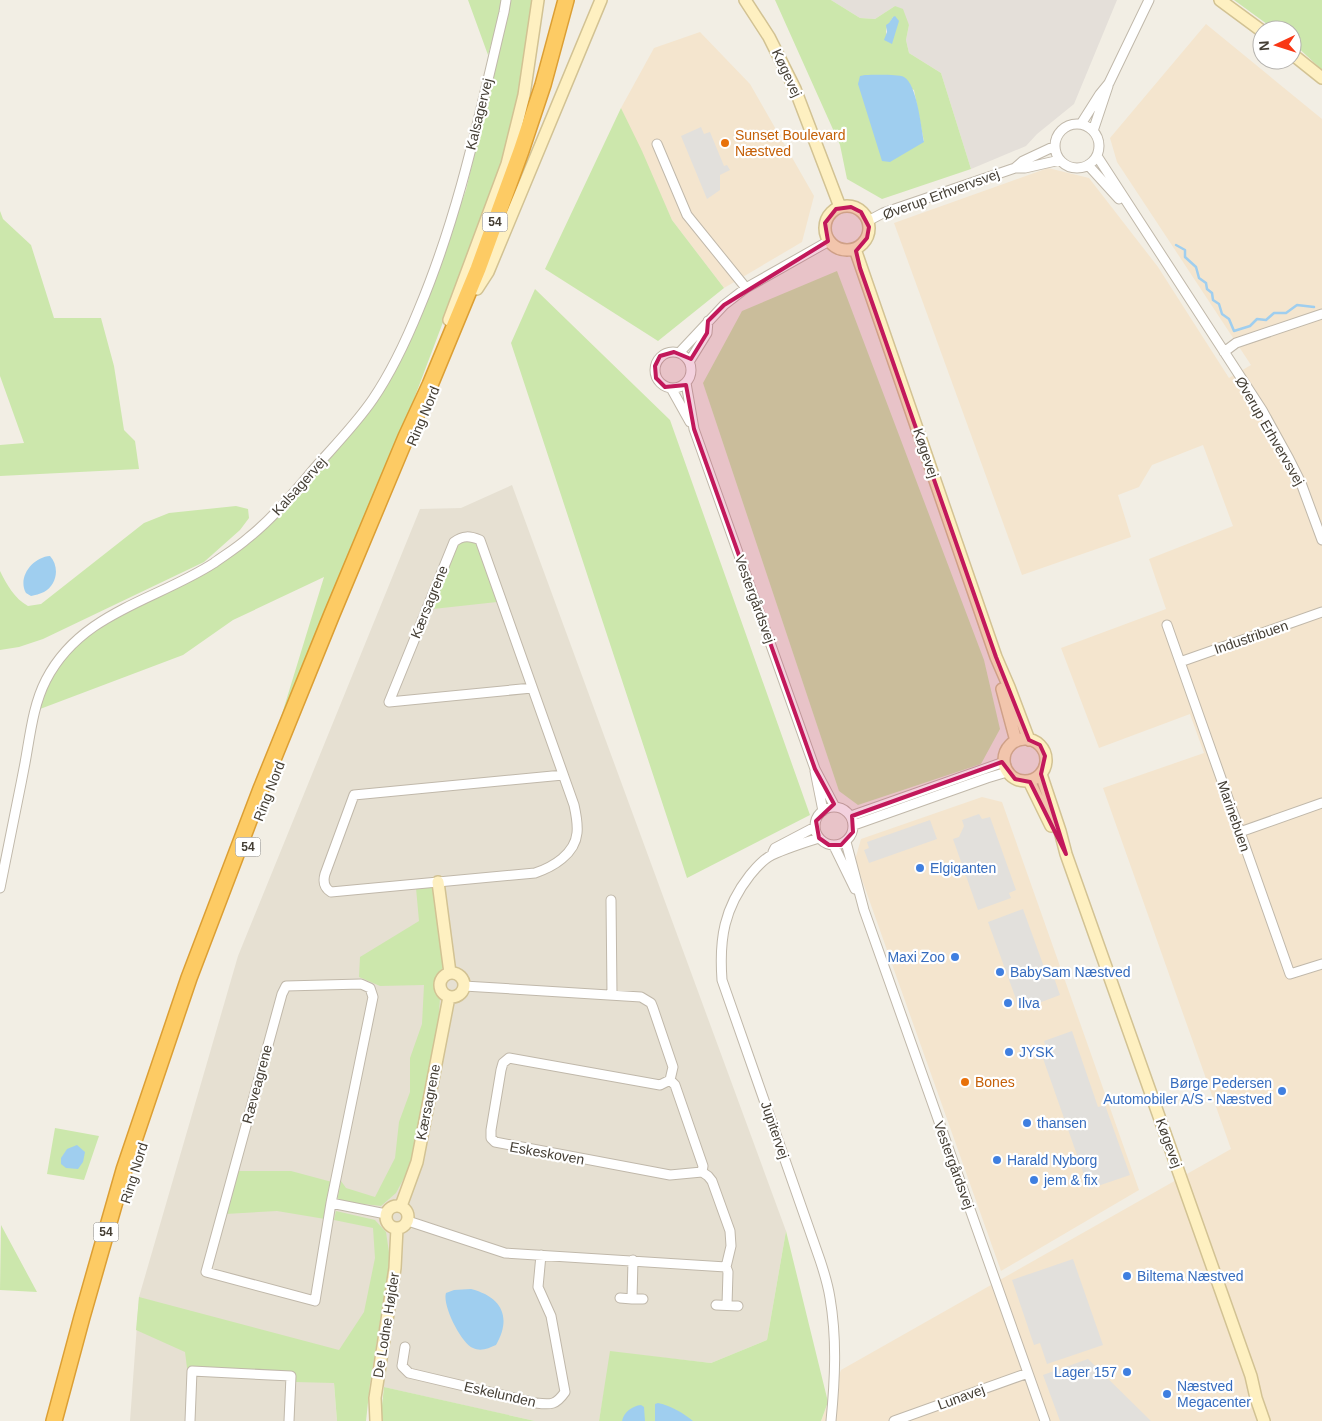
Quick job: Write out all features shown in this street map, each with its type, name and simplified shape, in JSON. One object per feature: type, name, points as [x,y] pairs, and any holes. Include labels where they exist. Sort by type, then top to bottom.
[{"type":"highway","name":"Ring Nord","points":[[406,437],[471,286],[521,151],[543,84],[566,0]]},
{"type":"highway","name":"54","points":[[476,289],[528,153],[552,78],[572,0]]},
{"type":"highway","name":"Ring Nord","points":[[63,1421],[90,1320],[134,1173],[197,981],[268,792],[476,289]]},
{"type":"highway","name":"54","points":[[54,1421],[124,1170],[189,978],[261,789],[406,437]]},
{"type":"street","name":"Kalsagervej","points":[[0,888],[34,716],[46,681],[61,656],[82,635],[107,617],[212,564],[248,539],[276,511],[347,432],[372,401],[388,375],[404,345],[427,291],[443,246],[460,190],[506,0]]},
{"type":"street","points":[[406,437],[507,164],[524,95],[538,0]]},
{"type":"street","points":[[476,289],[488,272],[601,0]]},
{"type":"street","name":"Køgevej","points":[[745,0],[769,36],[795,88],[840,208]]},
{"type":"street","points":[[1093,131],[1109,83],[1149,0]]},
{"type":"street","points":[[1220,0],[1252,24]]},
{"type":"street","points":[[1302,62],[1322,78]]},
{"type":"street","points":[[1081,124],[1109,83]]},
{"type":"street","points":[[1073,124],[1081,124],[1093,131],[1099,142],[1097,156],[1088,165],[1076,168],[1060,160],[1055,146],[1060,132],[1073,124]]},
{"type":"street","points":[[657,144],[687,215],[746,288]]},
{"type":"street","name":"Øverup Erhvervsvej","points":[[1015,168],[1023,161],[1055,146]]},
{"type":"street","name":"Øverup Erhvervsvej","points":[[1097,156],[1262,410],[1301,483],[1320,526],[1322,540]]},
{"type":"street","name":"Øverup Erhvervsvej","points":[[868,221],[883,213],[1015,168],[1025,168],[1060,160]]},
{"type":"street","name":"Øverup Erhvervsvej","points":[[1088,165],[1135,215]]},
{"type":"street","points":[[846,206],[857,209],[868,221],[867,238],[855,249],[840,250],[829,241],[825,232],[826,223],[832,212],[846,206]]},
{"type":"street","points":[[679,353],[724,305],[746,288],[829,241]]},
{"type":"street","name":"Køgevej","points":[[855,249],[996,658],[1029,740]]},
{"type":"street","points":[[1224,352],[1236,343],[1322,314]]},
{"type":"street","points":[[689,362],[706,333],[708,321]]},
{"type":"street","points":[[679,353],[689,362],[691,373],[686,383],[676,388],[660,383],[656,378],[655,366],[657,360],[664,354],[679,353]]},
{"type":"street","name":"Vestergårdsvej","points":[[686,383],[694,429]]},
{"type":"street","name":"Vestergårdsvej","points":[[671,388],[694,429],[815,769],[835,807]]},
{"type":"street","name":"Kærsagrene","points":[[532,688],[389,702],[454,542],[461,537],[472,537],[480,540],[574,805],[577,835],[569,852],[560,861],[535,873],[331,892],[327,890],[323,879],[354,795],[563,775]]},
{"type":"street","name":"Industribuen","points":[[1180,662],[1322,612]]},
{"type":"street","name":"Marinebuen","points":[[1167,625],[1290,974],[1322,964]]},
{"type":"street","name":"Køgevej","points":[[996,658],[1016,741]]},
{"type":"street","points":[[1029,740],[1043,750],[1046,762],[1041,774],[1029,781],[1014,779],[1006,767],[1008,747],[1016,741],[1029,740]]},
{"type":"street","points":[[851,816],[1006,767]]},
{"type":"street","points":[[854,825],[1006,767]]},
{"type":"street","name":"Vestergårdsvej","points":[[815,769],[814,776],[823,811]]},
{"type":"street","name":"Køgevej","points":[[1041,774],[1066,854],[1251,1376],[1271,1421]]},
{"type":"street","name":"Køgevej","points":[[1029,781],[1066,854]]},
{"type":"street","points":[[1240,832],[1322,803]]},
{"type":"street","points":[[835,807],[844,810],[851,816],[854,825],[851,837],[846,842],[834,846],[823,842],[819,838],[815,827],[818,815],[823,811],[835,807]]},
{"type":"street","name":"Jupitervej","points":[[771,855],[775,848],[815,827]]},
{"type":"street","name":"Jupitervej","points":[[819,838],[771,855],[758,865],[738,890],[729,909],[723,928],[721,956],[722,980],[820,1260],[830,1296],[835,1362],[830,1421]]},
{"type":"street","name":"Vestergårdsvej","points":[[846,842],[864,910],[1045,1421]]},
{"type":"street","name":"Vestergårdsvej","points":[[834,846],[864,910]]},
{"type":"street","points":[[438,882],[450,973]]},
{"type":"street","points":[[611,900],[612,994]]},
{"type":"street","points":[[450,973],[455,973],[462,978],[464,986],[461,994],[453,997],[448,997],[440,989],[440,982],[444,976],[450,973]]},
{"type":"street","name":"Ræveagrene","points":[[361,984],[370,988],[373,997],[331,1203],[315,1301],[206,1272],[282,994],[286,986],[361,984]]},
{"type":"street","points":[[464,986],[612,994],[641,997],[651,1003],[673,1067],[670,1080],[675,1085],[702,1166],[702,1172],[712,1181],[730,1231],[731,1246],[726,1267],[728,1272],[727,1305]]},
{"type":"street","name":"Kærsagrene","points":[[401,1206],[417,1162],[448,997]]},
{"type":"street","name":"Eskeskoven","points":[[670,1080],[665,1083],[655,1084],[509,1058],[503,1063],[501,1070],[491,1130],[492,1138],[495,1142],[502,1144],[670,1175],[702,1172]]},
{"type":"street","points":[[331,1203],[386,1214]]},
{"type":"street","points":[[401,1206],[408,1214],[408,1221],[404,1226],[397,1228],[390,1225],[386,1214],[390,1208],[401,1206]]},
{"type":"street","points":[[408,1221],[505,1253],[726,1267]]},
{"type":"street","name":"De Lodne Højder","points":[[376,1421],[375,1398],[395,1268],[397,1228]]},
{"type":"street","name":"Eskelunden","points":[[405,1347],[402,1366],[409,1373],[536,1403],[550,1405],[560,1400],[565,1392],[551,1316],[538,1287],[541,1255]]},
{"type":"street","points":[[632,1299],[633,1260]]},
{"type":"street","points":[[620,1298],[643,1299]]},
{"type":"street","points":[[716,1305],[738,1306]]},
{"type":"street","points":[[190,1421],[192,1371],[291,1376],[289,1421]]},
{"type":"street","name":"Lunavej","points":[[894,1421],[1028,1373]]},
{"type":"street","name":"Køgevej","points":[[1251,1376],[1264,1421]]},
{"type":"highlighted area","points":[[851,207],[861,212],[869,227],[867,238],[856,251],[860,268],[996,657],[1029,740],[1040,745],[1045,756],[1041,774],[1066,854],[1030,782],[1015,779],[1002,762],[852,816],[853,832],[841,845],[829,845],[819,838],[816,821],[834,804],[815,769],[694,429],[686,385],[665,387],[656,378],[655,366],[660,356],[674,352],[691,359],[707,333],[708,321],[724,305],[828,241],[825,223],[836,209]]},
{"type":"shaded area","points":[[831,0],[1117,0],[1074,104],[1037,134],[1026,146],[971,169],[941,73],[909,53],[906,40],[909,25],[895,6],[875,19],[860,18]]},
{"type":"shaded area","points":[[1206,24],[1252,62],[1252,70],[1262,70],[1322,119],[1322,1421],[821,1421],[841,1370],[1231,1149],[1103,788],[1204,753],[1190,714],[1099,748],[1061,648],[1166,609],[1149,559],[1233,526],[1203,445],[1152,465],[1139,487],[1118,495],[1131,537],[1022,575],[894,223],[1048,168],[1089,178],[1158,267],[1229,378],[1251,365],[1117,162],[1110,138]]},
{"type":"shaded area","points":[[700,32],[750,84],[814,196],[802,242],[724,288],[672,220],[621,108],[654,48]]},
{"type":"shaded area","points":[[701,127],[704,134],[710,132],[724,166],[727,165],[730,170],[720,175],[720,190],[707,199],[681,136]]},
{"type":"shaded area","points":[[512,485],[786,1231],[767,1340],[711,1363],[611,1352],[599,1421],[535,1421],[348,1379],[334,1384],[337,1421],[130,1421],[139,1297],[238,956],[420,509],[461,508]]},
{"type":"shaded area","points":[[982,797],[1002,802],[1139,1190],[1001,1271],[855,860],[861,839]]},
{"type":"shaded area","points":[[979,814],[982,819],[990,817],[1016,890],[1009,893],[1011,898],[978,910],[953,839],[959,837],[964,826],[962,820]]},
{"type":"shaded area","points":[[930,820],[937,839],[869,863],[864,850],[869,848],[867,842]]},
{"type":"shaded area","points":[[1023,909],[1044,967],[1050,966],[1060,995],[1020,1010],[988,922]]},
{"type":"shaded area","points":[[1072,1031],[1098,1107],[1105,1105],[1130,1175],[1089,1189],[1040,1050],[1046,1048],[1044,1041]]},
{"type":"shaded area","points":[[1073,1259],[1103,1345],[1047,1364],[1040,1343],[1034,1345],[1012,1280]]},
{"type":"shaded area","points":[[1088,1359],[1151,1421],[1060,1421],[1043,1375]]},
{"type":"green space","points":[[468,0],[501,0],[501,10],[488,55]]},
{"type":"green space","points":[[509,0],[535,0],[520,95],[502,166],[400,436],[274,740],[324,577],[233,620],[183,655],[40,709],[48,682],[65,657],[84,637],[109,619],[252,540],[376,402],[408,346],[466,190],[508,13]]},
{"type":"green space","points":[[775,0],[831,0],[860,18],[875,19],[895,6],[903,9],[909,25],[906,40],[909,53],[941,73],[971,169],[882,199],[847,179],[840,145]],"holes":[[[893,17],[892,43],[886,30]],[[875,75],[883,76],[914,90],[924,142]]]},
{"type":"green space","points":[[1234,0],[1322,0],[1322,70],[1302,51],[1302,20],[1261,20]]},
{"type":"green space","points":[[621,108],[672,220],[724,288],[658,341],[545,269]]},
{"type":"green space","points":[[0,211],[3,219],[31,245],[54,318],[101,318],[114,366],[124,430],[135,441],[139,469],[0,476],[0,445],[24,443],[0,376]]},
{"type":"green space","points":[[837,271],[984,660],[1000,729],[981,764],[858,805],[839,791],[703,383],[742,311]]},
{"type":"green space","points":[[535,289],[670,420],[810,815],[687,878],[511,343]]},
{"type":"green space","points":[[236,506],[248,509],[249,518],[240,530],[204,562],[43,639],[19,647],[0,650],[0,571],[11,591],[23,603],[28,606],[41,604],[144,523],[169,513]]},
{"type":"green space","points":[[462,540],[477,543],[497,602],[433,609],[456,545]]},
{"type":"green space","points":[[435,885],[443,968],[436,976],[434,986],[440,998],[438,1029],[412,1163],[396,1193],[381,1206],[337,1201],[341,1181],[346,1188],[375,1197],[395,1158],[399,1122],[410,1092],[410,1058],[422,1024],[424,985],[380,986],[359,977],[360,957],[419,921],[416,888]]},
{"type":"green space","points":[[55,1128],[99,1136],[84,1180],[47,1174]]},
{"type":"green space","points":[[236,1171],[291,1171],[332,1182],[325,1219],[277,1211],[225,1214]]},
{"type":"green space","points":[[336,1211],[375,1220],[386,1232],[390,1259],[366,1421],[337,1421],[334,1383],[295,1382],[294,1373],[187,1368],[185,1352],[136,1330],[139,1297],[339,1350],[364,1312],[375,1258],[373,1228],[334,1220]]},
{"type":"green space","points":[[1,1225],[37,1292],[0,1290]]},
{"type":"green space","points":[[786,1231],[828,1402],[821,1421],[599,1421],[610,1351],[711,1363],[767,1340]]},
{"type":"green space","points":[[384,1387],[535,1421],[383,1421],[381,1415]]},
{"type":"water","points":[[895,16],[899,21],[892,44],[884,40],[887,32],[886,25]]},
{"type":"water","points":[[860,76],[904,77],[912,88],[915,97],[924,142],[890,162],[882,161],[858,84]]},
{"type":"water","points":[[50,556],[56,570],[56,576],[52,585],[44,592],[31,596],[26,593],[24,587],[25,575],[28,569],[38,560]]},
{"type":"water","points":[[77,1145],[85,1152],[83,1162],[78,1169],[66,1168],[61,1164],[61,1158],[67,1149]]},
{"type":"water","points":[[471,1289],[490,1297],[497,1303],[503,1317],[501,1335],[496,1345],[485,1349],[479,1350],[468,1345],[458,1332],[447,1306],[446,1293],[454,1290]]},
{"type":"water","points":[[658,1403],[677,1410],[693,1421],[655,1421],[655,1404]]},
{"type":"water","points":[[641,1405],[644,1407],[645,1421],[622,1421],[629,1410]]},
{"type":"waterway","points":[[1176,245],[1185,250],[1185,257],[1196,267],[1199,278],[1206,283],[1207,289],[1212,293],[1213,300],[1219,304],[1222,314],[1229,319],[1234,331],[1250,326],[1257,319],[1266,320],[1274,313],[1286,313],[1297,305],[1314,307]]},
{"type":"place","name":"Sunset Boulevard Næstved","points":[[725,143]]},
{"type":"place","name":"Elgiganten","points":[[920,868]]},
{"type":"place","name":"Maxi Zoo","points":[[955,957]]},
{"type":"place","name":"BabySam Næstved","points":[[1000,972]]},
{"type":"place","name":"Ilva","points":[[1008,1003]]},
{"type":"place","name":"JYSK","points":[[1009,1052]]},
{"type":"place","name":"Bones","points":[[965,1082]]},
{"type":"place","name":"Børge Pedersen Automobiler A/S - Næstved","points":[[1282,1091]]},
{"type":"place","name":"thansen","points":[[1027,1123]]},
{"type":"place","name":"Harald Nyborg","points":[[997,1160]]},
{"type":"place","name":"jem & fix","points":[[1034,1180]]},
{"type":"place","name":"Biltema Næstved","points":[[1127,1276]]},
{"type":"place","name":"Lager 157","points":[[1127,1372]]},
{"type":"place","name":"Næstved Megacenter","points":[[1167,1394]]}]
